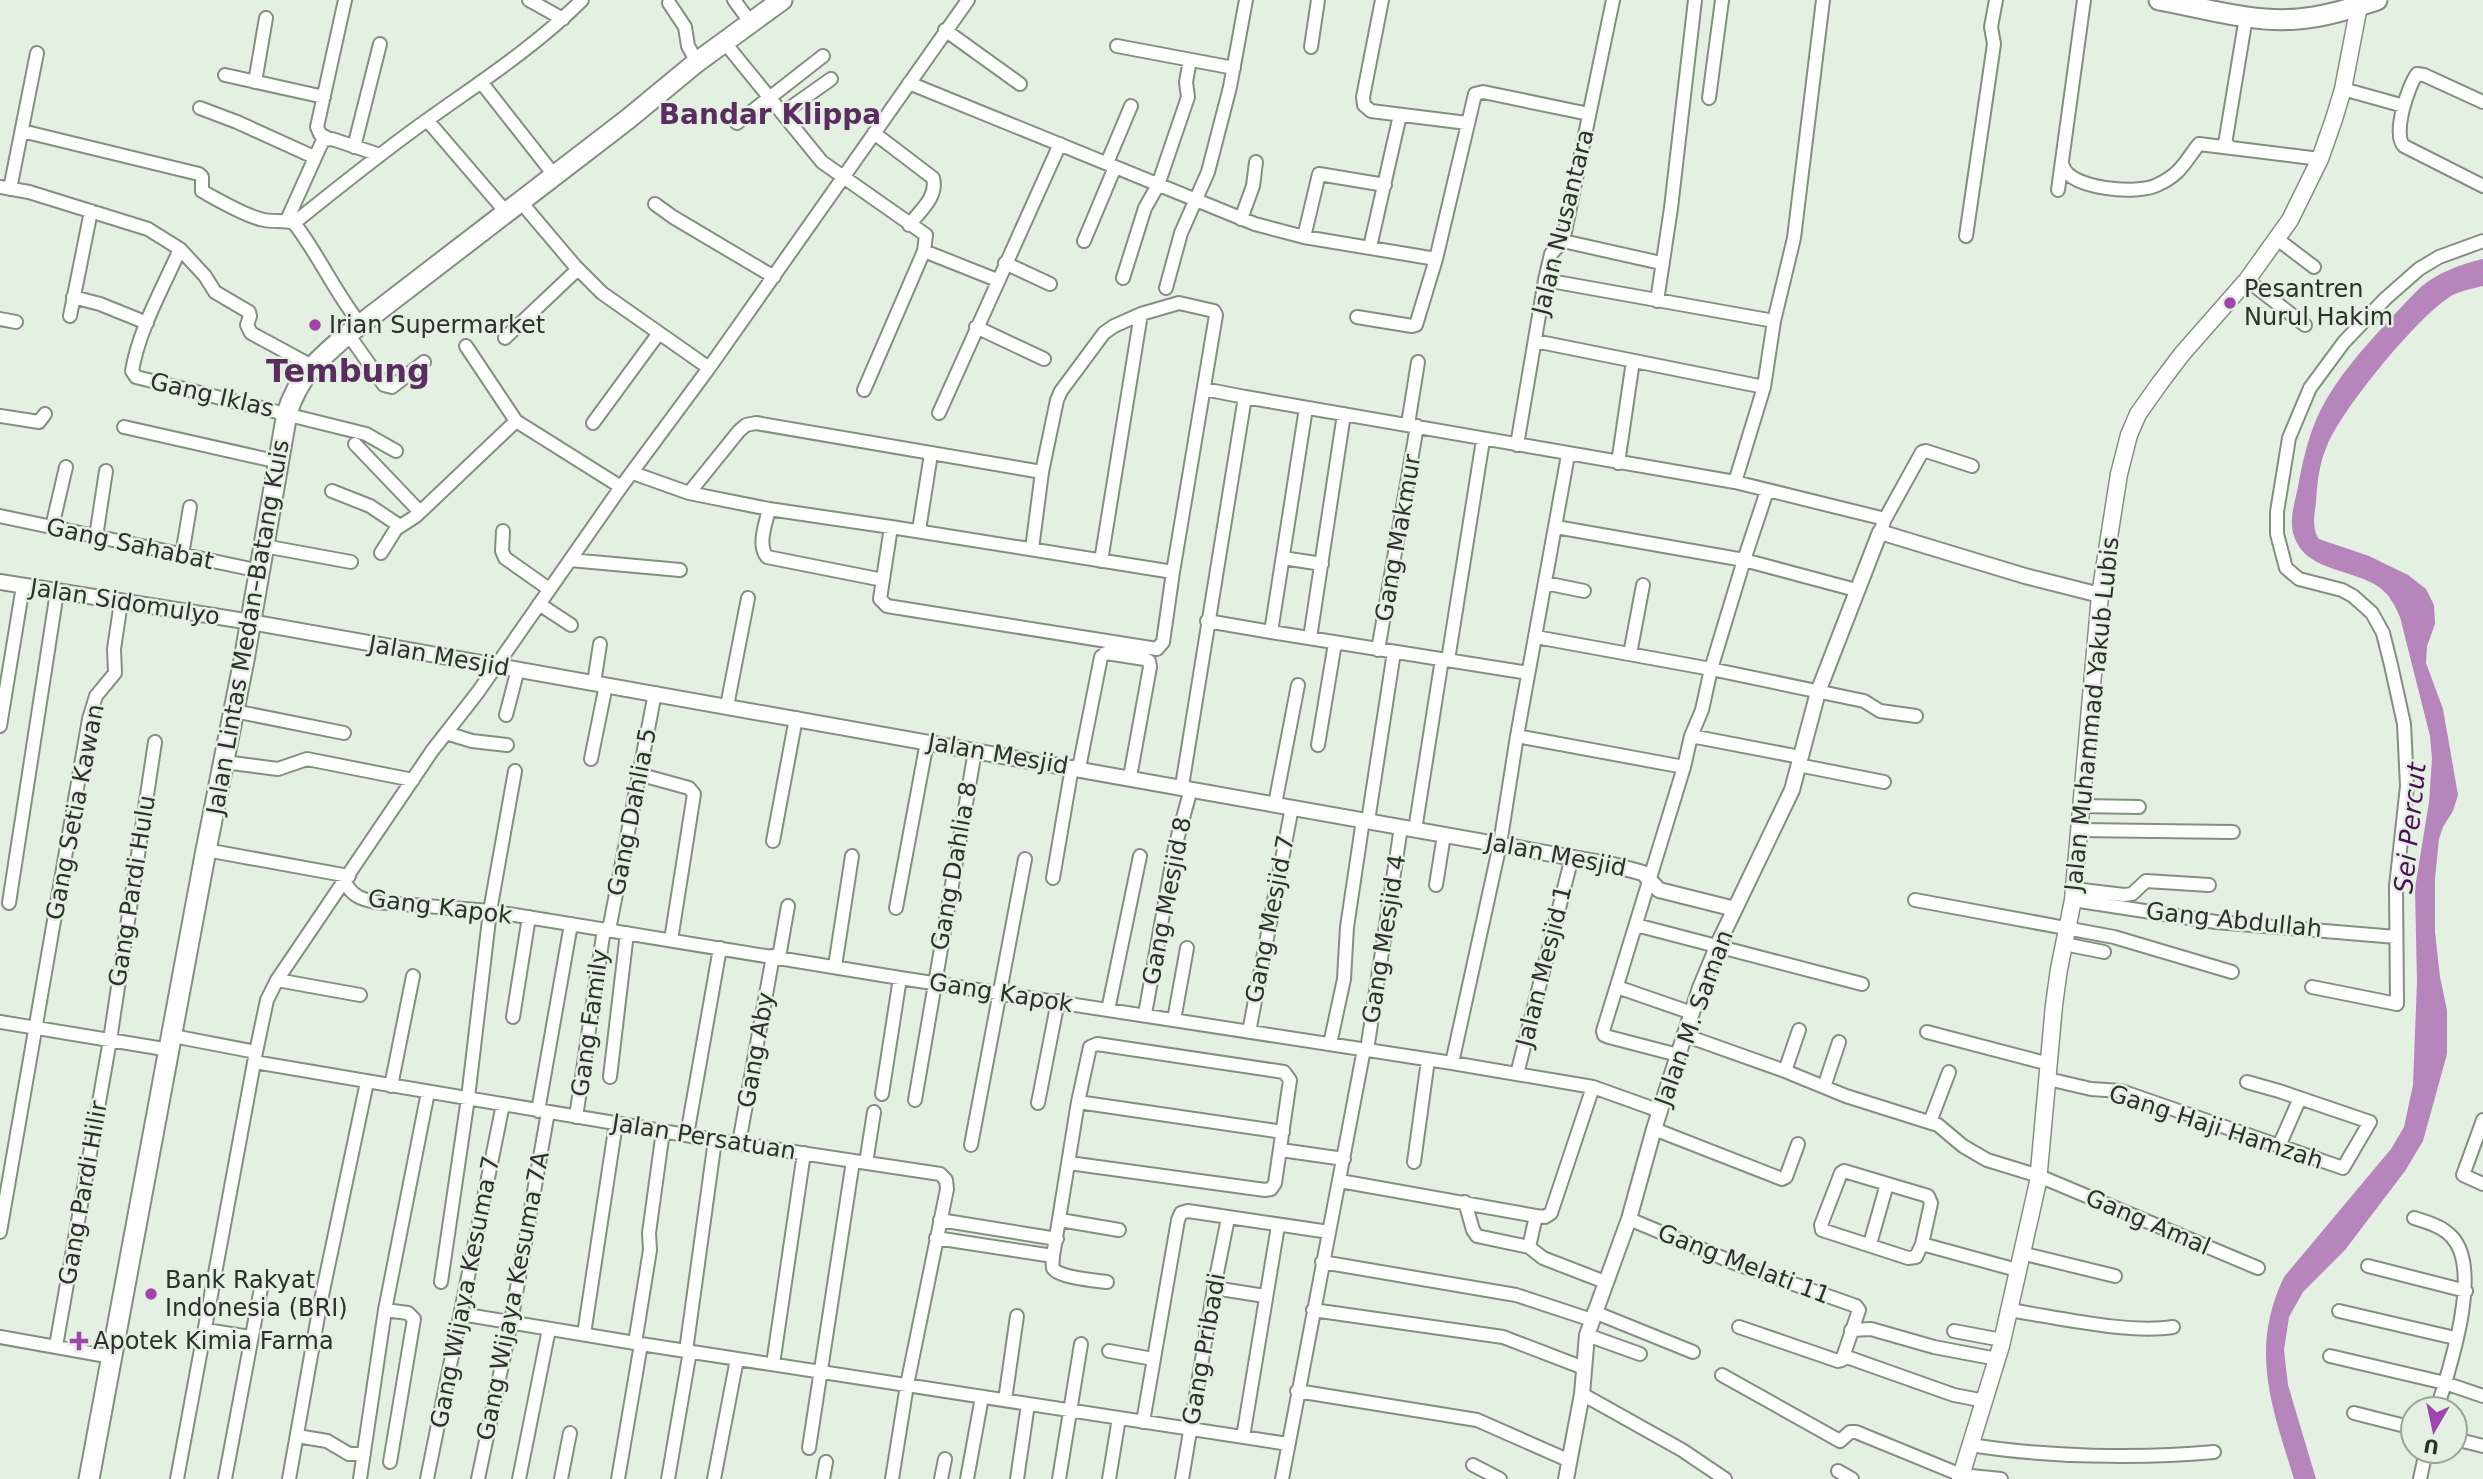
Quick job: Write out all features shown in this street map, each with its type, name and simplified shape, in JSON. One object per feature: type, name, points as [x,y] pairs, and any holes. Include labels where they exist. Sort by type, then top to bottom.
[{"type":"highway","name":"Jalan Lintas Medan–Batang Kuis","points":[[89,1479],[288,413],[299,382],[312,366],[354,330],[697,62],[782,0]]},
{"type":"highway","points":[[2159,0],[2211,4],[2246,17],[2299,19],[2368,3]]},
{"type":"main road","name":"Jalan Muhammad Yakub Lubis","points":[[1960,1477],[2002,1340],[2039,1176],[2054,1005],[2073,895],[2100,595],[2119,474],[2129,435],[2138,414],[2182,354],[2247,280],[2290,220],[2320,159],[2368,3]]},
{"type":"street","points":[[345,0],[318,131],[329,139],[380,155]]},
{"type":"street","points":[[529,0],[563,19]]},
{"type":"street","points":[[22,131],[199,174],[202,177],[202,191],[236,209],[261,220],[290,221],[481,82],[563,19],[582,0]]},
{"type":"street","points":[[734,0],[751,23]]},
{"type":"street","points":[[177,1479],[255,1057],[267,1000],[277,980],[446,733],[774,277],[968,0]]},
{"type":"street","points":[[1166,288],[1181,233],[1208,172],[1234,68],[1246,0]]},
{"type":"street","points":[[1311,47],[1318,0]]},
{"type":"street","points":[[1382,0],[1363,101],[1367,109],[1467,124]]},
{"type":"street","name":"Jalan Nusantara","points":[[1517,445],[1545,280],[1551,254],[1563,241],[1613,0]]},
{"type":"street","points":[[1657,301],[1671,208],[1695,0]]},
{"type":"street","points":[[1709,98],[1722,0]]},
{"type":"street","points":[[1735,482],[1764,387],[1774,321],[1794,238],[1824,0]]},
{"type":"street","points":[[1966,236],[1994,44],[1991,27],[1996,0]]},
{"type":"street","points":[[2058,190],[2084,0]]},
{"type":"street","points":[[669,3],[685,27],[688,46],[697,62]]},
{"type":"street","points":[[2230,147],[2225,138],[2246,17]]},
{"type":"street","points":[[255,82],[266,18]]},
{"type":"street","points":[[945,30],[1020,84]]},
{"type":"street","points":[[726,43],[817,157],[842,178],[926,235],[924,251],[864,390]]},
{"type":"street","points":[[354,147],[380,44]]},
{"type":"street","points":[[1117,46],[1234,68]]},
{"type":"street","points":[[37,52],[22,131],[5,188],[148,229],[180,249],[205,276],[215,292],[249,312],[247,325],[251,332],[312,366]]},
{"type":"street","points":[[737,123],[823,56]]},
{"type":"street","points":[[1122,278],[1145,208],[1157,185],[1188,97],[1185,82],[1190,60]]},
{"type":"street","points":[[2483,102],[2420,74],[2414,77],[2398,133],[2400,143],[2483,186]]},
{"type":"street","points":[[225,75],[324,97]]},
{"type":"street","points":[[783,113],[831,79]]},
{"type":"street","points":[[481,82],[554,175]]},
{"type":"street","points":[[909,83],[1241,219],[1304,237],[1436,259]]},
{"type":"street","points":[[2343,89],[2404,106]]},
{"type":"street","points":[[1357,317],[1416,325],[1436,259],[1473,98],[1479,92],[1589,114]]},
{"type":"street","points":[[1084,241],[1131,106]]},
{"type":"street","points":[[200,108],[314,157]]},
{"type":"street","points":[[1370,247],[1400,115]]},
{"type":"street","points":[[427,120],[602,293],[709,368]]},
{"type":"street","points":[[874,133],[933,178],[933,195],[909,225]]},
{"type":"street","points":[[290,221],[314,157],[323,140],[329,139]]},
{"type":"street","points":[[939,413],[1060,144]]},
{"type":"street","points":[[2063,166],[2064,172],[2074,181],[2139,191],[2157,186],[2177,172],[2190,159],[2199,144],[2320,159]]},
{"type":"street","points":[[1241,219],[1254,186],[1256,162]]},
{"type":"street","points":[[1304,237],[1319,174],[1385,185]]},
{"type":"street","points":[[655,204],[774,277]]},
{"type":"street","points":[[69,316],[91,211]]},
{"type":"street","points":[[290,221],[310,243],[345,305],[354,330],[384,385],[392,387],[424,362]]},
{"type":"street","points":[[2277,239],[2314,267]]},
{"type":"street","points":[[1563,241],[1661,263]]},
{"type":"street","points":[[2312,987],[2397,1004],[2396,887],[2406,774],[2404,724],[2383,634],[2372,612],[2342,590],[2299,579],[2286,568],[2277,534],[2277,512],[2289,438],[2310,388],[2344,342],[2385,299],[2418,269],[2439,257],[2483,241]]},
{"type":"street","points":[[73,298],[100,304],[147,323],[180,249]]},
{"type":"street","points":[[924,251],[997,279]]},
{"type":"street","points":[[1005,263],[1050,284]]},
{"type":"street","points":[[505,338],[578,269]]},
{"type":"street","points":[[1545,280],[1774,321]]},
{"type":"street","points":[[2247,280],[2305,325]]},
{"type":"street","points":[[891,527],[880,599],[887,606],[1153,650],[1160,647],[1163,642],[1216,315],[1214,311],[1178,303],[1141,314],[1108,329],[1061,391],[1054,409],[1032,549]]},
{"type":"street","points":[[1101,561],[1141,314]]},
{"type":"street","points":[[0,319],[16,322]]},
{"type":"street","name":"Gang Iklas","points":[[147,323],[132,371],[136,377],[366,434],[396,451]]},
{"type":"street","points":[[976,327],[1044,359]]},
{"type":"street","points":[[593,423],[659,333]]},
{"type":"street","points":[[1535,341],[1764,387]]},
{"type":"street","points":[[466,346],[516,421],[621,487]]},
{"type":"street","points":[[1618,463],[1633,360]]},
{"type":"street","name":"Gang Makmur","points":[[1378,650],[1412,425],[1418,362]]},
{"type":"street","points":[[1203,389],[1568,455],[1735,482],[1882,525],[2025,576],[2100,595]]},
{"type":"street","name":"Gang Mesjid 8","points":[[1145,1014],[1186,788],[1207,621],[1245,397]]},
{"type":"street","points":[[1271,632],[1306,408]]},
{"type":"street","points":[[0,416],[39,422],[45,414]]},
{"type":"street","points":[[1310,638],[1344,414]]},
{"type":"street","points":[[381,553],[400,526],[420,512],[516,421]]},
{"type":"street","points":[[689,493],[739,431],[751,424],[1042,472]]},
{"type":"street","points":[[124,427],[279,462]]},
{"type":"street","name":"Gang Mesjid 4","points":[[1284,1479],[1297,1391],[1322,1262],[1408,829],[1445,660],[1483,440]]},
{"type":"street","points":[[355,444],[420,512]]},
{"type":"street","points":[[1882,525],[1922,452],[1972,466]]},
{"type":"street","points":[[919,530],[931,454]]},
{"type":"street","points":[[1452,1063],[1500,844],[1568,455]]},
{"type":"street","points":[[52,527],[66,467]]},
{"type":"street","points":[[96,537],[106,471]]},
{"type":"street","points":[[633,473],[689,493],[769,509],[919,530],[1173,572]]},
{"type":"street","points":[[332,491],[370,506],[400,526]]},
{"type":"street","points":[[1678,1055],[1609,1037],[1604,1035],[1603,1031],[1684,767],[1691,736],[1702,710],[1711,669],[1744,560],[1768,491]]},
{"type":"street","points":[[182,555],[190,507]]},
{"type":"street","points":[[769,509],[762,545],[767,557],[883,580]]},
{"type":"street","name":"Gang Sahabat","points":[[0,516],[260,571]]},
{"type":"street","name":"Jalan M. Saman","points":[[1566,1479],[1582,1394],[1591,1322],[1629,1219],[1684,1035],[1717,947],[1792,790],[1818,692],[1882,525]]},
{"type":"street","points":[[1556,527],[1744,560],[1856,590]]},
{"type":"street","points":[[503,531],[502,551],[505,558],[549,589]]},
{"type":"street","points":[[264,546],[351,562]]},
{"type":"street","points":[[1283,558],[1322,564]]},
{"type":"street","points":[[570,560],[680,570]]},
{"type":"street","name":"Jalan Sidomulyo","points":[[0,582],[251,622]]},
{"type":"street","points":[[1545,583],[1584,591]]},
{"type":"street","points":[[1630,654],[1643,585]]},
{"type":"street","points":[[0,726],[23,586]]},
{"type":"street","points":[[9,903],[58,592]]},
{"type":"street","points":[[727,706],[748,598]]},
{"type":"street","name":"Gang Setia Kawan","points":[[0,1233],[89,719],[96,696],[115,673],[114,649],[121,602]]},
{"type":"street","points":[[539,604],[571,625]]},
{"type":"street","points":[[1207,621],[1528,673]]},
{"type":"street","name":"Jalan Mesjid","points":[[251,622],[1572,857],[1637,870],[1659,890],[1735,909]]},
{"type":"street","points":[[1535,637],[1711,669],[1867,702],[1880,710],[1916,716]]},
{"type":"street","points":[[1318,745],[1335,643]]},
{"type":"street","points":[[590,759],[600,684],[600,645]]},
{"type":"street","points":[[1330,1044],[1344,979],[1347,927],[1394,652]]},
{"type":"street","points":[[1053,878],[1101,657],[1107,653],[1147,660],[1150,664],[1130,777]]},
{"type":"street","points":[[506,715],[519,669]]},
{"type":"street","points":[[1275,804],[1298,685]]},
{"type":"street","name":"Gang Dahlia 5","points":[[607,930],[656,693]]},
{"type":"street","points":[[234,711],[344,733]]},
{"type":"street","points":[[774,841],[796,718]]},
{"type":"street","points":[[446,733],[472,741],[507,746]]},
{"type":"street","points":[[1517,736],[1684,767]]},
{"type":"street","points":[[1691,736],[1884,782]]},
{"type":"street","name":"Gang Pardi Hulu","points":[[110,1040],[155,742]]},
{"type":"street","points":[[896,908],[927,742]]},
{"type":"street","name":"Gang Dahlia 8","points":[[915,1100],[975,751]]},
{"type":"street","points":[[224,762],[278,769],[301,759],[314,760],[413,780]]},
{"type":"street","points":[[441,1282],[468,1098],[490,911],[515,771]]},
{"type":"street","points":[[638,774],[688,788],[694,794],[671,940]]},
{"type":"street","points":[[2080,806],[2139,807]]},
{"type":"street","name":"Gang Mesjid 7","points":[[1249,1032],[1292,807]]},
{"type":"street","points":[[2078,830],[2233,832]]},
{"type":"street","points":[[1436,884],[1444,835]]},
{"type":"street","points":[[206,850],[347,879]]},
{"type":"street","points":[[835,966],[852,856]]},
{"type":"street","points":[[1108,1010],[1140,856]]},
{"type":"street","name":"Jalan Mesjid 1","points":[[1517,1074],[1572,857]]},
{"type":"street","points":[[971,1145],[1025,859]]},
{"type":"street","name":"Gang Kapok","points":[[347,879],[349,891],[357,897],[375,902],[490,911],[900,978],[1452,1063],[1593,1087],[1660,1111]]},
{"type":"street","points":[[2073,895],[2132,894],[2146,881],[2210,886]]},
{"type":"street","name":"Gang Abdullah","points":[[2073,895],[2217,922],[2396,936]]},
{"type":"street","points":[[1915,900],[2066,936],[2104,952]]},
{"type":"street","name":"Gang Aby","points":[[739,1143],[788,906]]},
{"type":"street","points":[[513,1017],[529,917]]},
{"type":"street","name":"Gang Wijaya Kesuma 7A","points":[[478,1479],[511,1322],[571,924]]},
{"type":"street","points":[[1636,925],[1862,984]]},
{"type":"street","name":"Gang Family","points":[[576,1117],[607,930]]},
{"type":"street","points":[[610,1077],[627,933]]},
{"type":"street","points":[[2066,936],[2114,937],[2232,972]]},
{"type":"street","points":[[687,1135],[720,948]]},
{"type":"street","points":[[1174,1020],[1187,948]]},
{"type":"street","points":[[391,1086],[413,976]]},
{"type":"street","points":[[881,1094],[900,978]]},
{"type":"street","points":[[277,980],[360,995]]},
{"type":"street","points":[[1617,988],[1692,1013]]},
{"type":"street","points":[[1038,1102],[1058,1001]]},
{"type":"street","name":"Jalan Persatuan","points":[[0,1022],[110,1040],[171,1043],[255,1057],[367,1082],[940,1174],[946,1180],[947,1189],[907,1385],[892,1479]]},
{"type":"street","points":[[1785,1071],[1799,1030]]},
{"type":"street","name":"Gang Haji Hamzah","points":[[1927,1032],[2049,1072],[2091,1089],[2121,1091],[2343,1168],[2370,1122],[2300,1098]]},
{"type":"street","name":"Gang Amal","points":[[1684,1035],[1846,1096],[1930,1122],[1945,1129],[1963,1146],[1987,1160],[2039,1176],[2258,1268]]},
{"type":"street","name":"Gang Pardi Hilir","points":[[56,1346],[110,1040]]},
{"type":"street","points":[[1824,1087],[1839,1042]]},
{"type":"street","points":[[1069,1163],[1271,1189],[1275,1183],[1290,1080],[1284,1072],[1097,1044],[1088,1050],[1053,1256],[1052,1267],[1058,1273],[1107,1283]]},
{"type":"street","points":[[1414,1162],[1428,1060]]},
{"type":"street","points":[[1930,1122],[1949,1072]]},
{"type":"street","points":[[289,1479],[320,1305],[367,1082]]},
{"type":"street","points":[[2247,1082],[2300,1098],[2279,1146]]},
{"type":"street","points":[[1340,1181],[1545,1217],[1551,1213],[1593,1087]]},
{"type":"street","points":[[360,1479],[385,1310],[428,1091]]},
{"type":"street","points":[[1079,1102],[1283,1132]]},
{"type":"street","name":"Gang Wijaya Kesuma 7","points":[[427,1479],[503,1104]]},
{"type":"street","points":[[809,1448],[820,1372],[860,1162],[874,1112]]},
{"type":"street","points":[[2483,1120],[2481,1134],[2463,1175],[2483,1184]]},
{"type":"street","points":[[584,1335],[616,1123]]},
{"type":"street","points":[[1654,1129],[1782,1179],[1786,1177],[1798,1144]]},
{"type":"street","points":[[618,1479],[638,1343],[663,1131]]},
{"type":"street","points":[[668,1479],[688,1351],[715,1140]]},
{"type":"street","points":[[1288,1150],[1344,1159]]},
{"type":"street","points":[[773,1364],[804,1153]]},
{"type":"street","points":[[1844,1171],[1930,1199],[1922,1244],[1912,1258],[1824,1231],[1821,1225],[1841,1173],[1844,1171]]},
{"type":"street","points":[[1870,1244],[1887,1184]]},
{"type":"street","points":[[1465,1202],[1477,1236],[1530,1247],[1544,1258],[1605,1282]]},
{"type":"street","points":[[1143,1422],[1179,1216],[1185,1211],[1329,1232]]},
{"type":"street","points":[[1530,1247],[1536,1216]]},
{"type":"street","name":"Gang Pribadi","points":[[1182,1479],[1228,1218]]},
{"type":"street","points":[[2414,1218],[2436,1225],[2452,1236],[2464,1258],[2466,1291],[2441,1395]]},
{"type":"street","name":"Gang Melati 11","points":[[1629,1219],[1737,1264],[1856,1306],[1859,1310],[1851,1330]]},
{"type":"street","points":[[940,1220],[1057,1239]]},
{"type":"street","points":[[1060,1220],[1119,1230]]},
{"type":"street","points":[[1243,1437],[1278,1226]]},
{"type":"street","points":[[997,1247],[1000,1230]]},
{"type":"street","points":[[936,1238],[1053,1256]]},
{"type":"street","points":[[1922,1244],[2017,1270]]},
{"type":"street","points":[[2021,1253],[2115,1276]]},
{"type":"street","points":[[1322,1262],[1516,1294],[1591,1322],[1693,1352]]},
{"type":"street","points":[[2368,1266],[2466,1291]]},
{"type":"street","points":[[225,1479],[262,1283]]},
{"type":"street","points":[[1214,1289],[1265,1296]]},
{"type":"street","points":[[385,1310],[408,1313],[414,1319],[390,1462]]},
{"type":"street","points":[[1313,1310],[1503,1337],[1584,1368]]},
{"type":"street","points":[[2009,1310],[2122,1327],[2157,1330],[2173,1328]]},
{"type":"street","points":[[2339,1311],[2455,1338]]},
{"type":"street","points":[[461,1314],[1288,1444]]},
{"type":"street","points":[[1005,1400],[1017,1316]]},
{"type":"street","points":[[1591,1322],[1640,1354]]},
{"type":"street","points":[[1739,1327],[1833,1360],[1842,1360],[1851,1330],[1871,1328],[1934,1347],[1997,1359]]},
{"type":"street","points":[[519,1479],[549,1329]]},
{"type":"street","points":[[206,1330],[250,1337]]},
{"type":"street","points":[[1954,1331],[2002,1340]]},
{"type":"street","points":[[0,1337],[112,1357]]},
{"type":"street","points":[[1059,1479],[1081,1344]]},
{"type":"street","points":[[1109,1351],[1153,1359]]},
{"type":"street","points":[[1844,1356],[1954,1395],[1985,1401]]},
{"type":"street","points":[[2330,1356],[2445,1383],[2483,1396]]},
{"type":"street","points":[[714,1479],[737,1359]]},
{"type":"street","points":[[1722,1375],[1838,1440],[1843,1441],[1850,1432],[1856,1432],[1960,1477],[2001,1479]]},
{"type":"street","points":[[1297,1391],[1477,1420],[1570,1461]]},
{"type":"street","points":[[1582,1394],[1682,1450],[1725,1479]]},
{"type":"street","points":[[967,1479],[982,1397]]},
{"type":"street","points":[[1017,1479],[1028,1404]]},
{"type":"street","points":[[2354,1413],[2399,1424]]},
{"type":"street","points":[[1109,1479],[1119,1418]]},
{"type":"street","points":[[561,1479],[570,1433]]},
{"type":"street","points":[[297,1436],[327,1441],[349,1454],[364,1454]]},
{"type":"street","points":[[1971,1445],[1994,1449],[2097,1455],[2214,1452]]},
{"type":"street","points":[[941,1479],[945,1459]]},
{"type":"street","points":[[823,1479],[826,1462]]},
{"type":"street","points":[[1473,1465],[1500,1479]]},
{"type":"street","points":[[1838,1471],[1852,1479]]},
{"type":"shaded area","name":"Sei Percut","points":[[2483,259],[2483,286],[2456,294],[2434,309],[2399,345],[2363,389],[2335,430],[2324,453],[2319,474],[2314,522],[2319,539],[2369,556],[2408,575],[2426,589],[2434,605],[2435,624],[2427,646],[2426,663],[2443,709],[2458,795],[2439,839],[2435,879],[2435,932],[2447,1010],[2447,1054],[2423,1141],[2405,1171],[2345,1250],[2303,1292],[2289,1317],[2284,1350],[2288,1385],[2316,1479],[2294,1479],[2272,1403],[2266,1354],[2268,1329],[2273,1304],[2284,1277],[2391,1149],[2404,1127],[2413,1085],[2417,982],[2415,888],[2429,802],[2432,759],[2430,736],[2400,617],[2394,605],[2379,587],[2369,581],[2323,565],[2304,552],[2292,529],[2293,508],[2305,453],[2316,420],[2349,366],[2421,287],[2434,277]]},
{"type":"place","name":"Pesantren Nurul Hakim","points":[[2230,303]]},
{"type":"place","name":"Irian Supermarket","points":[[315,325]]},
{"type":"place","name":"Bank Rakyat Indonesia (BRI)","points":[[151,1294]]},
{"type":"place","name":"Apotek Kimia Farma","points":[[79,1341]]},
{"type":"district","name":"Bandar Klippa","points":[[770,114]]},
{"type":"district","name":"Tembung","points":[[348,371]]}]
